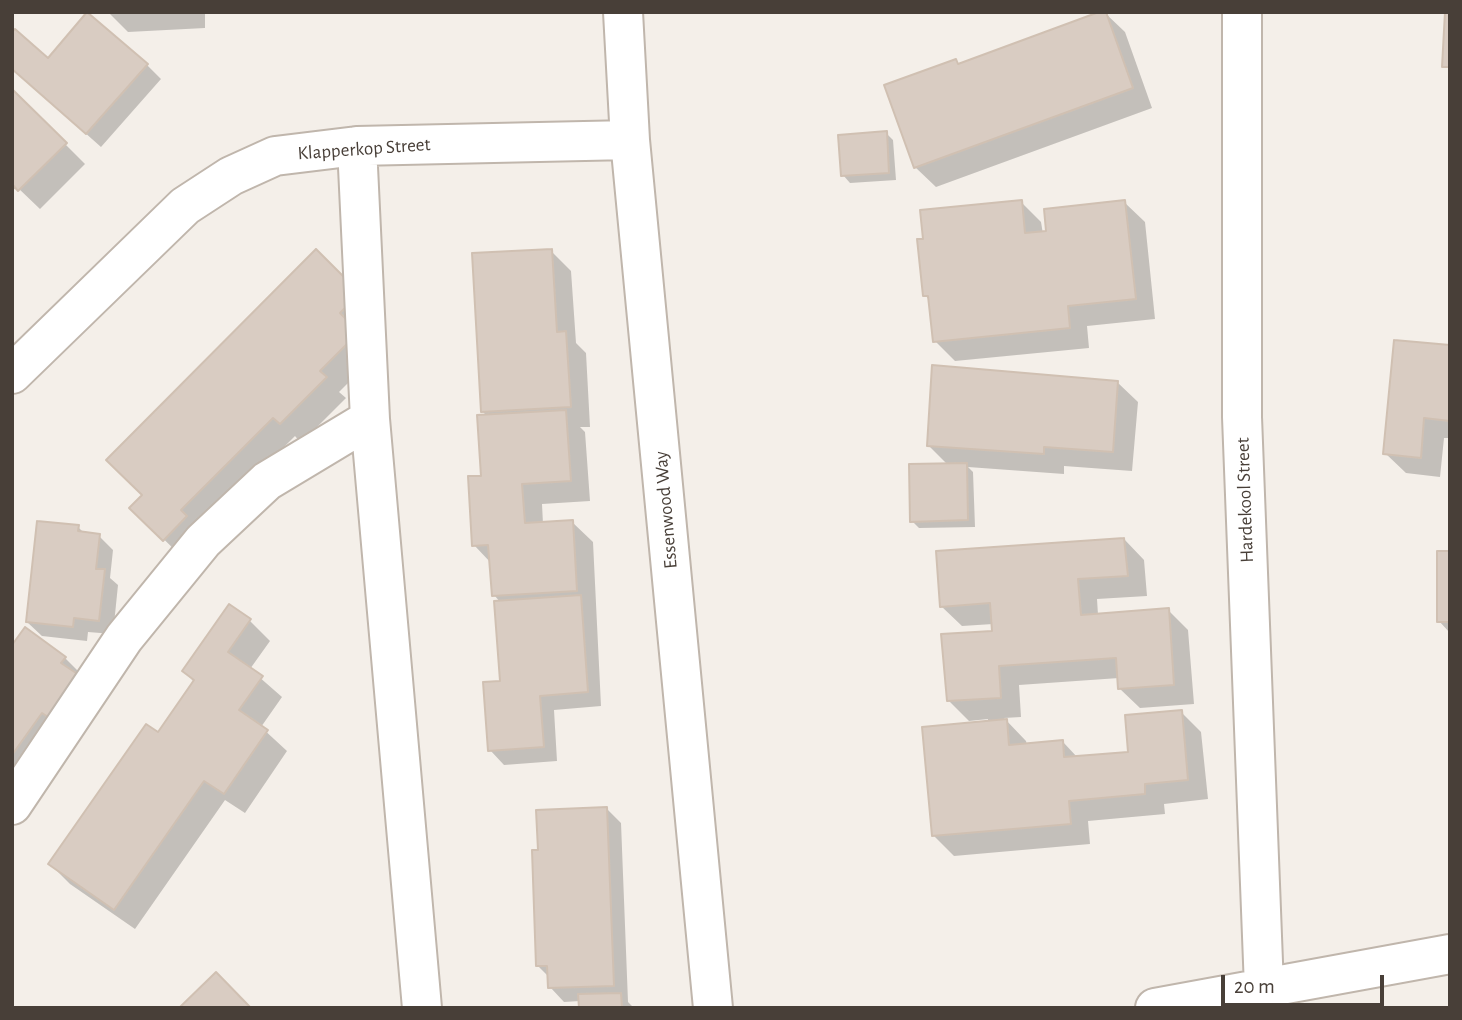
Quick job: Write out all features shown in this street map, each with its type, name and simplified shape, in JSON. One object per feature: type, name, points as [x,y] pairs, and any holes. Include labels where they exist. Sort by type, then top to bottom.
[{"type":"street","name":"Essenwood Way","points":[[623,12],[630,140],[713,1008]]},
{"type":"street","name":"Hardekool Street","points":[[1242,12],[1242,417],[1264,988]]},
{"type":"street","name":"Klapperkop Street","points":[[12,374],[150,238],[196,198],[231,176],[275,156],[356,146],[630,140]]},
{"type":"street","points":[[356,146],[370,419],[422,1008]]},
{"type":"street","points":[[12,805],[124,638],[203,541],[267,481],[370,419]]},
{"type":"street","points":[[1155,1008],[1450,954]]},
{"type":"building","points":[[87,12],[148,64],[86,134],[12,69],[12,32],[15,29],[48,58]]},
{"type":"building","points":[[1099,12],[1106,12],[1133,88],[914,168],[884,85],[956,59],[958,64]]},
{"type":"building","points":[[1445,12],[1450,12],[1450,67],[1442,67]]},
{"type":"building","points":[[12,89],[67,143],[18,191],[12,184]]},
{"type":"building","points":[[887,131],[889,173],[841,176],[838,135]]},
{"type":"building","points":[[1022,200],[1025,233],[1046,231],[1044,209],[1125,200],[1136,299],[1068,306],[1070,328],[933,342],[928,296],[923,296],[917,239],[923,239],[920,210]]},
{"type":"building","points":[[316,249],[360,293],[340,313],[359,332],[320,371],[327,377],[280,424],[273,418],[181,510],[187,516],[163,541],[129,508],[142,495],[106,460]]},
{"type":"building","points":[[552,249],[557,332],[566,331],[571,407],[481,412],[472,253]]},
{"type":"building","points":[[1394,340],[1450,345],[1450,421],[1424,418],[1421,458],[1383,454]]},
{"type":"building","points":[[932,365],[1118,381],[1113,452],[1044,447],[1044,454],[927,446]]},
{"type":"building","points":[[566,410],[571,481],[522,484],[525,523],[573,520],[577,591],[492,596],[488,545],[472,546],[468,476],[481,476],[477,415]]},
{"type":"building","points":[[967,463],[968,520],[910,522],[909,464]]},
{"type":"building","points":[[37,521],[79,525],[78,531],[100,534],[96,569],[105,569],[99,621],[74,618],[73,627],[26,622]]},
{"type":"building","points":[[1124,538],[1128,576],[1078,579],[1081,615],[1169,608],[1174,685],[1118,689],[1116,658],[999,666],[1001,698],[947,701],[941,634],[992,631],[990,603],[940,607],[936,551]]},
{"type":"building","points":[[1437,551],[1450,551],[1450,622],[1437,622]]},
{"type":"building","points":[[581,595],[588,692],[540,696],[544,747],[488,751],[483,682],[500,681],[494,601]]},
{"type":"building","points":[[229,604],[251,619],[228,652],[263,676],[239,710],[268,730],[224,794],[204,781],[114,910],[48,864],[146,724],[158,732],[194,680],[182,671]]},
{"type":"building","points":[[25,627],[66,657],[61,663],[79,675],[48,717],[42,713],[12,755],[12,645]]},
{"type":"building","points":[[1182,710],[1188,780],[1145,784],[1145,794],[1069,801],[1071,824],[932,836],[922,727],[1007,719],[1009,745],[1063,740],[1064,757],[1128,752],[1125,715]]},
{"type":"building","points":[[607,807],[614,986],[548,988],[547,966],[536,966],[532,850],[538,850],[536,810]]},
{"type":"building","points":[[216,972],[251,1008],[179,1008]]},
{"type":"building","points":[[621,993],[622,1008],[579,1008],[578,994]]}]
